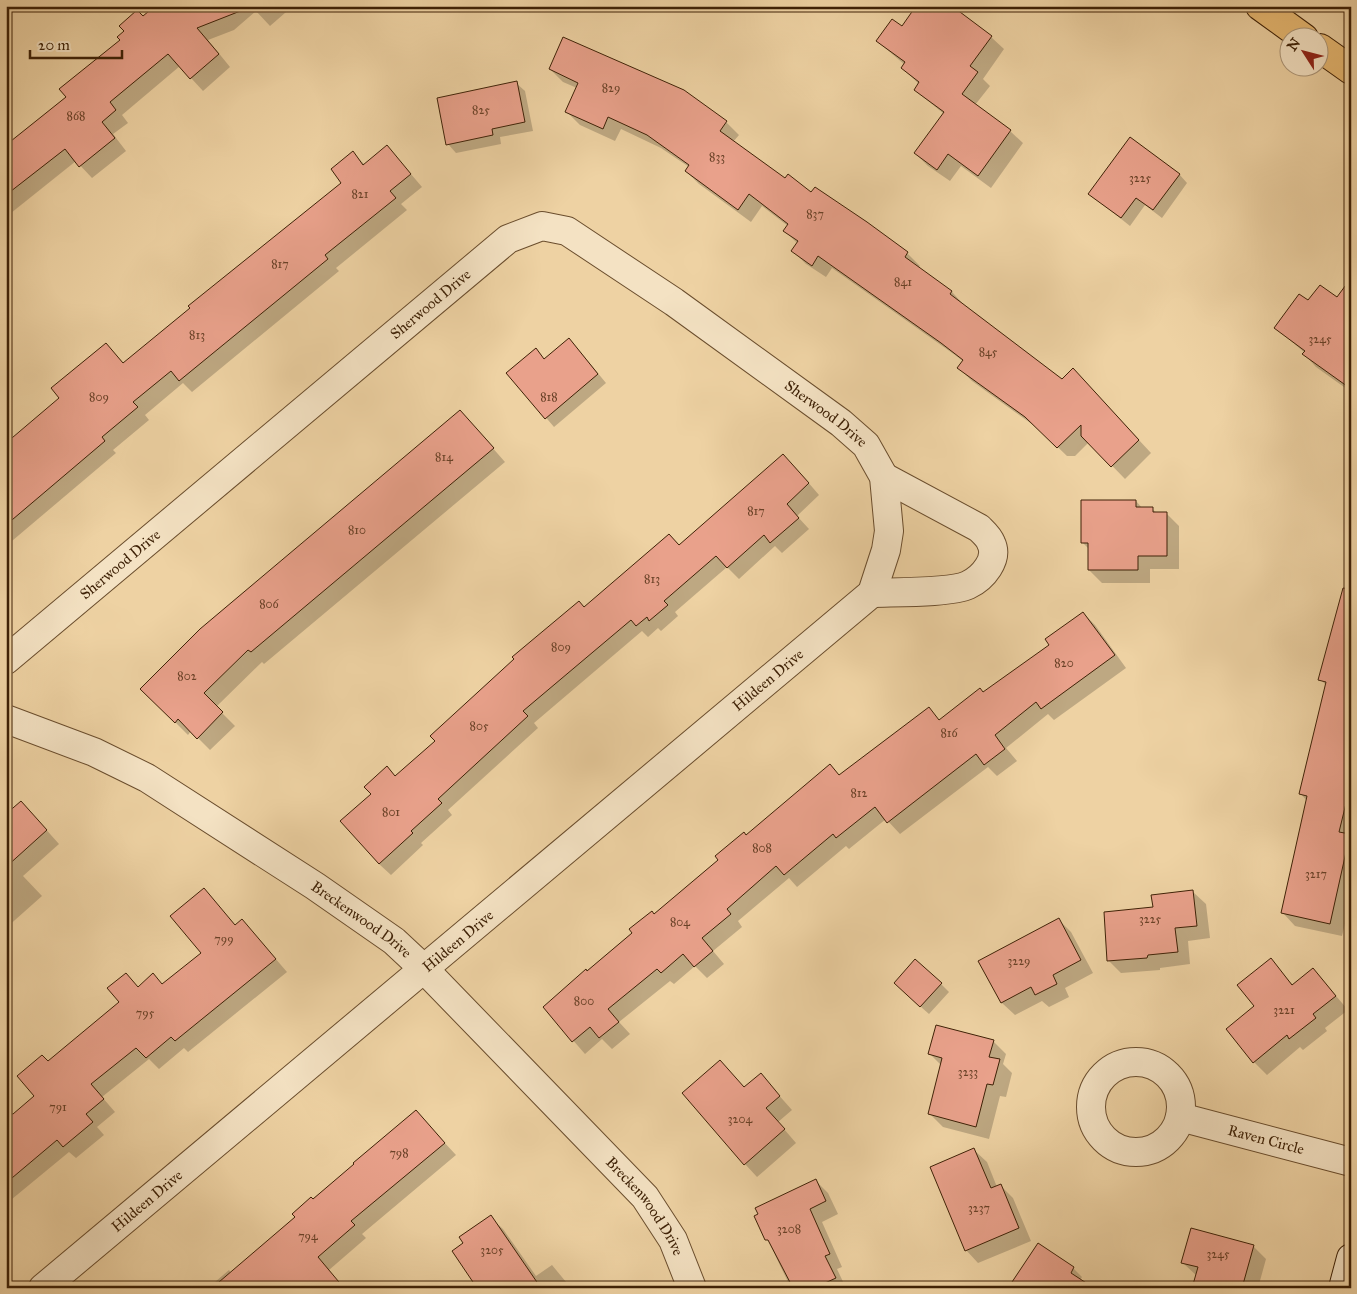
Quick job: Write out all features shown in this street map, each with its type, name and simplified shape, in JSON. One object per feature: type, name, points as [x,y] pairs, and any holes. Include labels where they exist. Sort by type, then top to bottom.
[{"type":"main road","points":[[1260,6],[1290,28]]},
{"type":"main road","points":[[1330,55],[1351,70]]},
{"type":"street","name":"Sherwood Drive","points":[[6,660],[508,239],[542,226],[567,231],[674,302],[841,423],[866,445],[880,470]]},
{"type":"street","points":[[880,470],[979,528],[991,541],[994,552],[991,563],[982,575],[967,586],[872,593],[886,550],[889,531],[880,470]]},
{"type":"street","name":"Hildeen Drive","points":[[43,1288],[872,593]]},
{"type":"street","name":"Breckenwood Drive","points":[[6,719],[94,752],[147,778],[315,886],[394,941],[424,969],[645,1197],[673,1240],[692,1288]]},
{"type":"street","name":"Raven Circle","points":[[1180,1117],[1351,1162]]},
{"type":"street","points":[[1343,1288],[1351,1258]]},
{"type":"building","points":[[155,6],[248,8],[197,28],[219,54],[190,79],[168,54],[110,102],[116,110],[102,122],[115,138],[79,167],[65,149],[6,195],[6,145],[66,97],[59,89],[120,40],[117,37],[124,31],[119,26],[137,10],[143,16]]},
{"type":"building","points":[[916,6],[952,6],[992,36],[970,66],[978,72],[962,94],[1011,130],[978,176],[948,154],[937,170],[914,153],[944,112],[914,90],[919,82],[901,68],[905,62],[876,41],[892,19],[902,26]]},
{"type":"building","points":[[563,37],[684,90],[727,121],[720,131],[785,178],[788,174],[811,192],[815,187],[867,222],[908,252],[905,257],[952,291],[950,294],[1062,379],[1073,368],[1139,440],[1111,467],[1081,436],[1081,425],[1057,448],[1025,417],[957,368],[963,360],[941,343],[818,256],[812,266],[791,251],[798,241],[783,231],[788,224],[749,194],[738,210],[685,171],[689,165],[647,135],[608,117],[603,129],[565,112],[578,83],[549,69]]},
{"type":"building","points":[[517,81],[525,122],[492,129],[493,135],[446,145],[437,98]]},
{"type":"building","points":[[1130,137],[1180,174],[1153,210],[1136,198],[1121,218],[1088,194]]},
{"type":"building","points":[[387,145],[411,174],[390,191],[396,198],[325,255],[328,259],[179,381],[171,371],[133,402],[138,407],[102,437],[105,441],[6,525],[6,443],[59,398],[51,388],[106,343],[123,363],[190,308],[188,306],[341,183],[331,169],[353,151],[363,165]]},
{"type":"building","points":[[1351,278],[1351,389],[1302,354],[1305,351],[1274,328],[1299,294],[1308,300],[1320,285],[1337,297]]},
{"type":"building","points":[[569,338],[598,374],[545,419],[506,373],[536,348],[544,359]]},
{"type":"building","points":[[460,410],[494,448],[251,652],[248,650],[204,693],[223,712],[197,739],[178,719],[175,723],[140,689],[200,629]]},
{"type":"building","points":[[783,454],[809,483],[787,504],[799,518],[770,543],[764,535],[727,568],[716,556],[664,601],[668,605],[649,621],[647,617],[636,626],[631,620],[523,711],[528,716],[438,799],[442,803],[379,864],[340,821],[371,794],[364,787],[387,766],[395,776],[435,741],[430,736],[514,659],[512,657],[579,601],[584,607],[669,534],[679,545]]},
{"type":"building","points":[[1081,500],[1136,500],[1136,507],[1153,507],[1153,512],[1167,512],[1167,556],[1138,556],[1138,570],[1088,570],[1088,543],[1081,543]]},
{"type":"building","points":[[1343,588],[1351,589],[1351,783],[1339,832],[1350,834],[1330,924],[1281,913],[1307,796],[1299,794],[1326,682],[1318,680]]},
{"type":"building","points":[[1083,612],[1115,655],[1041,709],[1036,702],[995,735],[1005,749],[984,765],[976,754],[887,823],[875,807],[836,838],[833,834],[784,875],[776,866],[727,909],[731,914],[702,938],[713,951],[694,967],[683,954],[661,973],[657,969],[608,1009],[619,1022],[599,1038],[590,1027],[572,1042],[543,1007],[586,969],[587,971],[632,933],[629,929],[652,911],[654,914],[718,860],[715,856],[744,832],[746,835],[830,764],[839,775],[929,707],[939,720],[980,688],[983,692],[1049,645],[1045,639]]},
{"type":"building","points":[[21,801],[47,830],[6,867],[6,814]]},
{"type":"building","points":[[204,888],[235,925],[242,919],[276,959],[175,1041],[171,1037],[146,1058],[136,1048],[91,1084],[104,1099],[86,1114],[93,1122],[63,1147],[57,1140],[6,1183],[6,1114],[13,1114],[34,1096],[17,1076],[42,1055],[48,1061],[119,1002],[107,988],[126,973],[138,987],[153,973],[162,984],[201,953],[170,916]]},
{"type":"building","points":[[1193,890],[1197,926],[1175,928],[1178,952],[1148,955],[1147,958],[1107,961],[1104,912],[1153,907],[1151,895]]},
{"type":"building","points":[[1059,918],[1081,960],[1053,975],[1057,984],[1035,995],[1031,987],[1001,1003],[978,961]]},
{"type":"building","points":[[1271,958],[1292,985],[1313,968],[1336,996],[1313,1014],[1316,1018],[1289,1039],[1287,1035],[1253,1063],[1226,1029],[1254,1006],[1237,985]]},
{"type":"building","points":[[915,959],[942,983],[920,1007],[894,983]]},
{"type":"building","points":[[936,1025],[994,1040],[989,1057],[1000,1059],[993,1085],[987,1084],[976,1127],[928,1114],[942,1058],[928,1054]]},
{"type":"building","points":[[720,1060],[744,1087],[761,1073],[780,1096],[766,1108],[785,1129],[744,1165],[682,1093]]},
{"type":"building","points":[[416,1110],[445,1143],[351,1221],[355,1225],[318,1257],[344,1288],[212,1288],[295,1217],[292,1214],[311,1197],[313,1199]]},
{"type":"building","points":[[974,1148],[991,1188],[1001,1184],[1019,1228],[965,1251],[930,1167]]},
{"type":"building","points":[[816,1179],[826,1201],[810,1209],[830,1254],[825,1256],[836,1278],[814,1288],[793,1288],[768,1240],[765,1240],[754,1216],[758,1214],[755,1208]]},
{"type":"building","points":[[491,1215],[541,1288],[477,1288],[452,1251],[463,1243],[459,1237]]},
{"type":"building","points":[[1191,1228],[1254,1245],[1242,1288],[1192,1288],[1198,1267],[1181,1263]]},
{"type":"building","points":[[1038,1243],[1074,1267],[1071,1273],[1094,1288],[1008,1288]]}]
